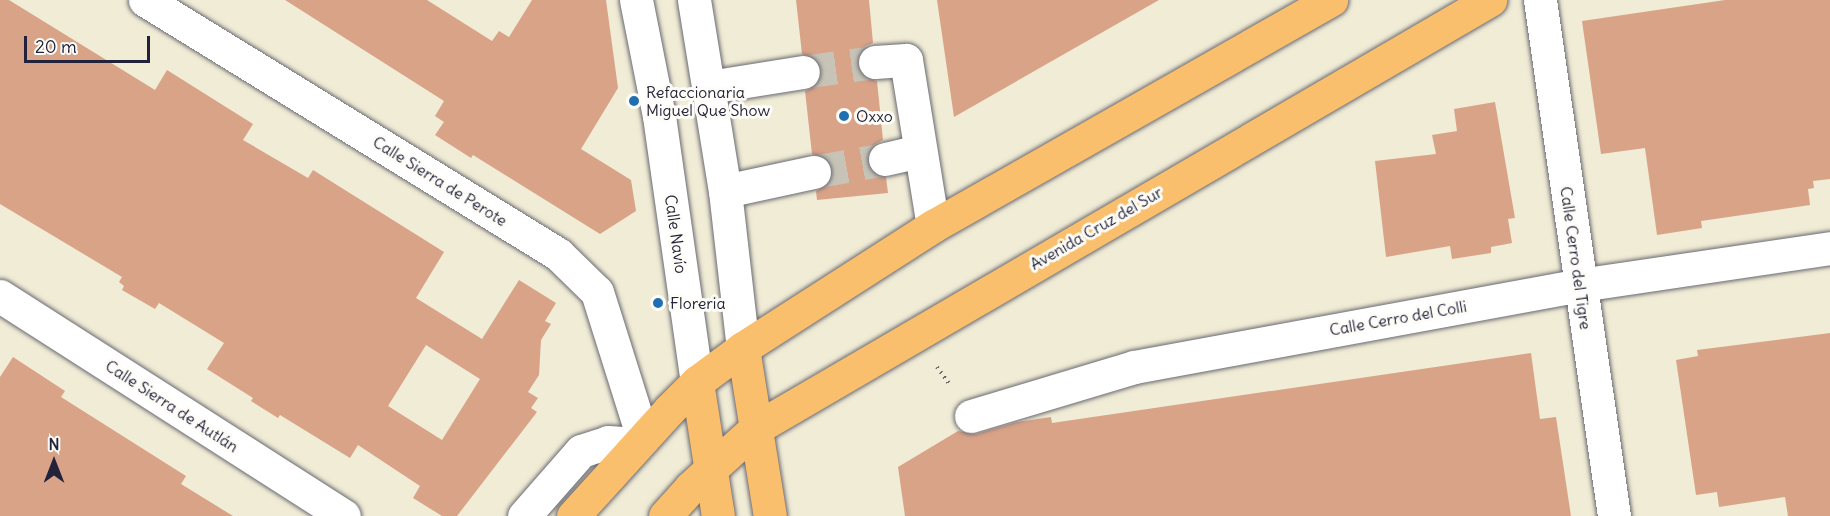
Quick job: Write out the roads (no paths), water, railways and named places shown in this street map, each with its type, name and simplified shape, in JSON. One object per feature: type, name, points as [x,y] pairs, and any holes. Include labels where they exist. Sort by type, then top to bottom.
[{"type":"main road","points":[[573,516],[697,382],[742,348],[933,226],[1331,0]]},
{"type":"main road","name":"Avenida Cruz del Sur","points":[[665,516],[695,491],[756,428],[1490,0]]},
{"type":"main road","points":[[742,348],[770,516]]},
{"type":"main road","name":"Calle Navío","points":[[697,382],[695,491],[718,516]]},
{"type":"street","name":"Calle Sierra de Perote","points":[[145,0],[558,254],[597,292],[640,441]]},
{"type":"street","name":"Calle Navío","points":[[636,0],[659,116],[697,382]]},
{"type":"street","points":[[694,0],[725,191],[742,348]]},
{"type":"street","name":"Calle Cerro del Tigre","points":[[1540,0],[1614,516]]},
{"type":"street","points":[[875,62],[906,60],[933,226]]},
{"type":"street","points":[[709,87],[803,72]]},
{"type":"street","points":[[885,159],[919,151]]},
{"type":"street","points":[[725,191],[814,172]]},
{"type":"street","name":"Calle Cerro del Colli","points":[[971,416],[1134,367],[1580,285],[1830,248]]},
{"type":"street","name":"Calle Sierra de Autlán","points":[[0,296],[344,516]]},
{"type":"street","points":[[524,516],[581,451],[608,442],[640,441]]},
{"type":"tunnel","points":[[803,72],[875,62]]},
{"type":"tunnel","points":[[814,172],[885,159]]},
{"type":"place","name":"Refaccionaria Miguel Que Show","points":[[634,101]]},
{"type":"place","name":"Oxxo","points":[[844,116]]},
{"type":"place","name":"Floreria","points":[[658,303]]}]
